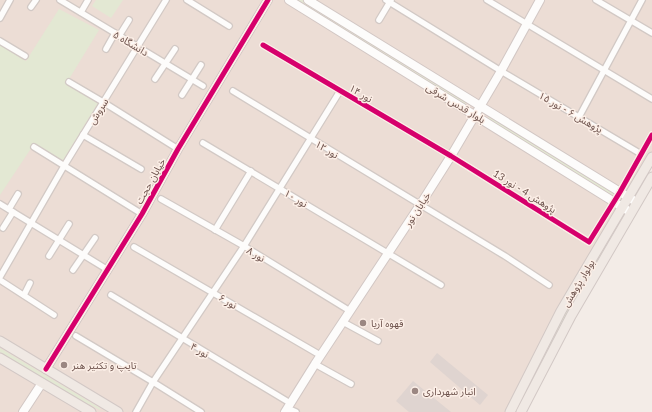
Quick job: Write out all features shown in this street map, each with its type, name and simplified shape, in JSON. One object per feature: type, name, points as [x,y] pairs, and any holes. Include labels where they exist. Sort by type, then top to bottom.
[{"type":"main road","name":"خیابان حجت","points":[[46,369],[142,214],[178,149],[268,0]]},
{"type":"main road","name":"بلوار قدس شرقی","points":[[289,0],[631,212]]},
{"type":"main road","name":"بلوار قدس شرقی","points":[[308,0],[638,202]]},
{"type":"main road","name":"خیابان نور","points":[[288,407],[320,355],[389,253],[451,156],[501,72],[540,0]]},
{"type":"main road","name":"بولوار پژوهش","points":[[510,412],[561,311],[652,157]]},
{"type":"main road","name":"بولوار پژوهش","points":[[521,412],[571,316],[652,177]]},
{"type":"main road","points":[[0,341],[107,409],[118,412]]},
{"type":"main road","points":[[0,358],[91,412]]},
{"type":"main road","points":[[23,412],[42,383]]},
{"type":"street","points":[[0,18],[10,0]]},
{"type":"street","points":[[31,7],[36,0]]},
{"type":"street","name":"دانشگاه ۵","points":[[60,0],[203,86]]},
{"type":"street","points":[[81,12],[88,0]]},
{"type":"street","name":"سروش","points":[[0,278],[83,134],[166,0]]},
{"type":"street","points":[[187,0],[230,26]]},
{"type":"street","points":[[487,0],[652,99]]},
{"type":"street","points":[[596,0],[652,33]]},
{"type":"street","points":[[579,117],[642,0]]},
{"type":"street","points":[[379,20],[389,1]]},
{"type":"street","name":"پژوهش ۶ - نور ۱۵","points":[[389,1],[501,72],[641,154]]},
{"type":"street","points":[[106,49],[129,20]]},
{"type":"street","points":[[0,41],[25,56]]},
{"type":"street","name":"نور ۱۴","points":[[263,45],[451,156]]},
{"type":"street","points":[[155,79],[175,49]]},
{"type":"street","points":[[182,95],[201,65]]},
{"type":"street","points":[[69,82],[178,149]]},
{"type":"street","name":"نور ۱۲","points":[[233,91],[505,256],[549,285]]},
{"type":"street","points":[[136,412],[153,382],[244,246],[340,91]]},
{"type":"street","points":[[83,134],[141,169]]},
{"type":"street","points":[[614,202],[652,135]]},
{"type":"street","name":"نور ۱۰","points":[[203,143],[441,285]]},
{"type":"street","points":[[34,147],[142,214]]},
{"type":"street","name":"پژوهش 4 - نور 13","points":[[451,156],[589,242],[614,202]]},
{"type":"street","points":[[215,230],[251,171]]},
{"type":"street","points":[[3,228],[18,194]]},
{"type":"street","name":"نور ۸","points":[[161,199],[244,246],[350,311]]},
{"type":"street","points":[[0,204],[108,270]]},
{"type":"street","points":[[49,256],[70,224]]},
{"type":"street","points":[[73,270],[95,238]]},
{"type":"street","name":"نور ۶","points":[[134,247],[320,355]]},
{"type":"street","points":[[0,278],[54,315]]},
{"type":"street","points":[[24,295],[30,283]]},
{"type":"street","name":"نور ۴","points":[[111,295],[296,412]]},
{"type":"street","points":[[343,322],[378,341]]},
{"type":"street","points":[[76,336],[201,412]]},
{"type":"street","points":[[315,364],[351,384]]},
{"type":"shaded area","points":[[0,0],[652,0],[652,157],[506,412],[0,412]]},
{"type":"green space","points":[[96,0],[123,0],[111,18],[92,6]]},
{"type":"green space","points":[[294,0],[302,0],[465,100],[466,104],[464,104]]},
{"type":"green space","points":[[59,9],[99,30],[66,84],[98,103],[61,164],[34,144],[0,195],[0,45],[26,61]]},
{"type":"green space","points":[[489,116],[617,194],[615,197],[490,120],[488,118]]},
{"type":"green space","points":[[623,212],[624,214],[564,320],[516,412],[513,412],[555,330]]},
{"type":"green space","points":[[0,348],[100,408],[100,410],[89,404],[84,404],[0,352]]},
{"type":"building","points":[[437,353],[488,395],[480,405],[430,362]]},
{"type":"building","name":"انبار شهرداری","points":[[413,381],[451,412],[409,412],[396,401]]},
{"type":"cycle path","points":[[46,369],[142,214],[178,149],[268,0]]},
{"type":"cycle path","points":[[263,45],[451,156],[589,242],[620,192],[652,135]]},
{"type":"place","name":"قهوه آریا","points":[[363,323]]},
{"type":"place","name":"تایپ و تکثیر هنر","points":[[64,365]]},
{"type":"place","name":"انبار شهرداری","points":[[415,391]]}]
